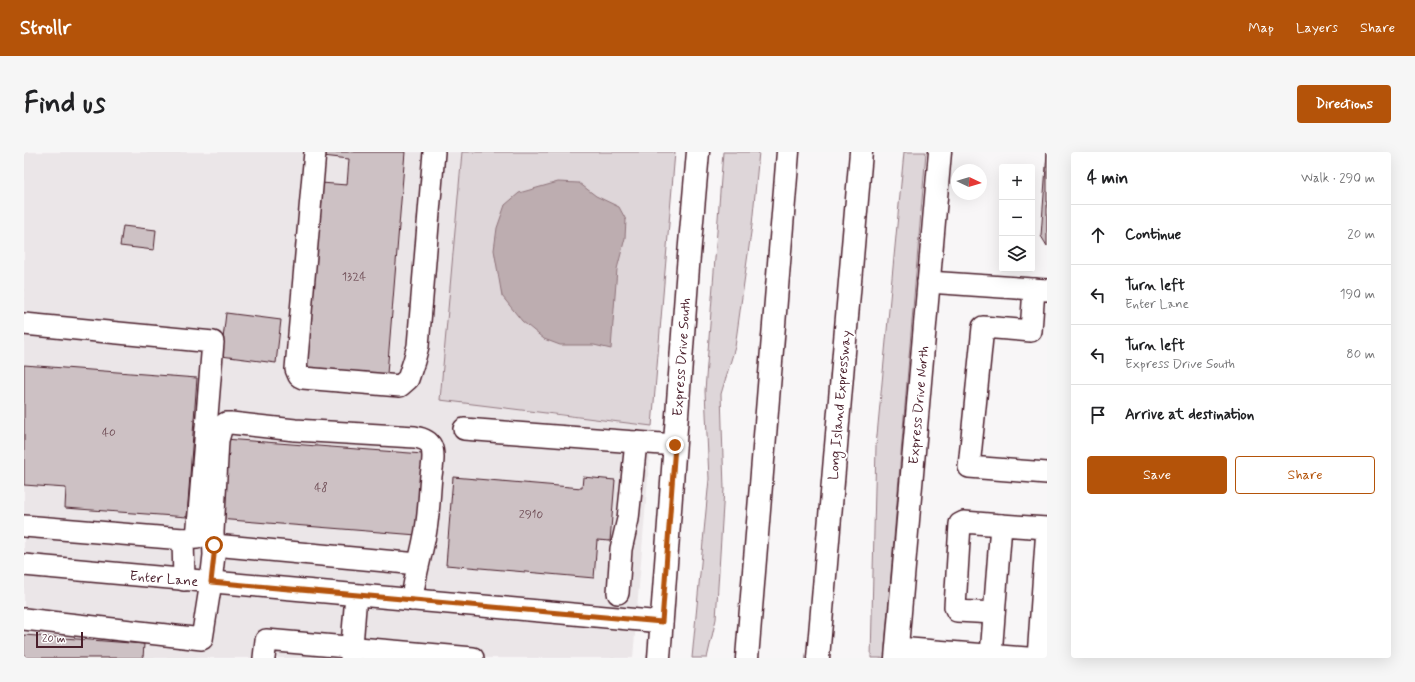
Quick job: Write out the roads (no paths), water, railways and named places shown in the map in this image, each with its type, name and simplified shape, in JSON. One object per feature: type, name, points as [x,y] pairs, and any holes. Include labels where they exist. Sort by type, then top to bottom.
[{"type":"main road","name":"Express Drive South","points":[[659,658],[698,152]]},
{"type":"main road","points":[[747,658],[788,152]]},
{"type":"main road","name":"Long Island Expressway","points":[[818,658],[860,152]]},
{"type":"main road","name":"Express Drive North","points":[[897,653],[928,282],[941,153]]},
{"type":"street","points":[[315,152],[296,369],[299,376],[303,378],[400,386],[408,379],[418,346],[434,152]]},
{"type":"street","points":[[928,282],[1041,289],[1031,331],[983,327],[969,467],[1047,473]]},
{"type":"street","points":[[24,324],[213,342],[197,538],[183,539],[24,526]]},
{"type":"street","points":[[24,618],[202,639],[214,555],[213,532],[220,431],[224,424],[231,423],[302,431],[416,437],[422,439],[431,446],[433,462],[424,540],[415,577],[412,600]]},
{"type":"street","points":[[464,429],[675,445]]},
{"type":"street","points":[[618,593],[621,549],[628,519],[636,442]]},
{"type":"street","points":[[994,613],[957,611],[955,607],[960,524],[964,522],[1047,528],[1038,658]]},
{"type":"street","points":[[991,655],[1001,525]]},
{"type":"street","points":[[183,539],[184,580]]},
{"type":"street","points":[[214,545],[418,564]]},
{"type":"street","name":"Enter Lane","points":[[24,565],[662,622]]},
{"type":"street","points":[[352,653],[356,595]]},
{"type":"street","points":[[264,658],[266,640],[352,653],[473,658]]},
{"type":"street","points":[[897,653],[991,655],[1027,658]]}]
